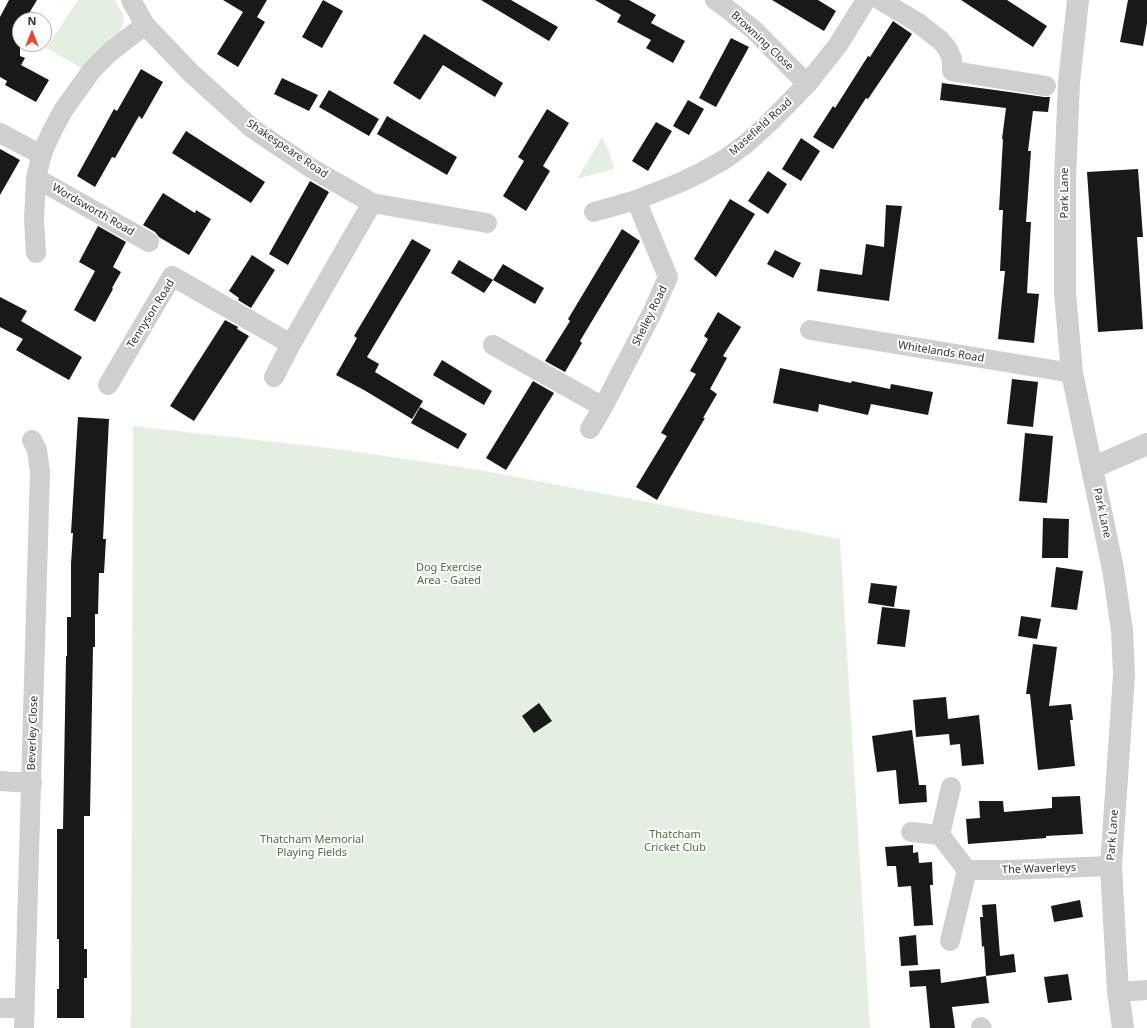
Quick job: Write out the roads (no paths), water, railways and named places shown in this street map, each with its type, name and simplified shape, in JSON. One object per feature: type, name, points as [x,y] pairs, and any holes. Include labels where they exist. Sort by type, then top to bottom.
[{"type":"street","name":"Shakespeare Road","points":[[131,0],[146,25],[191,74],[253,128],[311,168],[372,203],[487,223]]},
{"type":"street","name":"Browning Close","points":[[715,0],[754,30],[807,84]]},
{"type":"street","name":"Masefield Road","points":[[594,212],[636,200],[679,183],[725,159],[747,143],[807,84],[838,45],[866,0]]},
{"type":"street","points":[[880,0],[917,22],[940,40],[947,48],[952,59],[952,71],[1046,86]]},
{"type":"street","name":"Park Lane","points":[[1078,0],[1069,82],[1065,179],[1065,293],[1072,373],[1082,428],[1113,569],[1122,630],[1124,675],[1111,866],[1118,992],[1122,1028]]},
{"type":"street","name":"Wordsworth Road","points":[[36,253],[34,219],[36,178],[42,155],[52,132],[64,109],[89,74],[110,52],[146,25]]},
{"type":"street","points":[[0,133],[42,155]]},
{"type":"street","name":"Wordsworth Road","points":[[36,178],[149,242]]},
{"type":"street","name":"Shelley Road","points":[[590,429],[604,407],[652,313],[668,277],[636,200]]},
{"type":"street","points":[[274,377],[291,344],[372,203]]},
{"type":"street","name":"Tennyson Road","points":[[108,385],[172,276],[291,344]]},
{"type":"street","name":"Whitelands Road","points":[[810,330],[1072,373]]},
{"type":"street","points":[[494,345],[604,407]]},
{"type":"street","name":"Beverley Close","points":[[24,1028],[40,471],[37,450],[32,440]]},
{"type":"street","points":[[1092,468],[1147,444]]},
{"type":"street","points":[[0,781],[32,783]]},
{"type":"street","points":[[940,834],[951,787]]},
{"type":"street","points":[[911,832],[940,834],[967,870],[950,941]]},
{"type":"street","name":"The Waverleys","points":[[967,870],[1111,866]]},
{"type":"street","points":[[1118,992],[1147,990]]},
{"type":"street","points":[[0,1008],[25,1008]]},
{"type":"park label","name":"Dog Exercise Area - Gated","points":[[449,574]]},
{"type":"park label","name":"Thatcham Cricket Club","points":[[675,841]]},
{"type":"park label","name":"Thatcham Memorial Playing Fields","points":[[312,846]]}]
